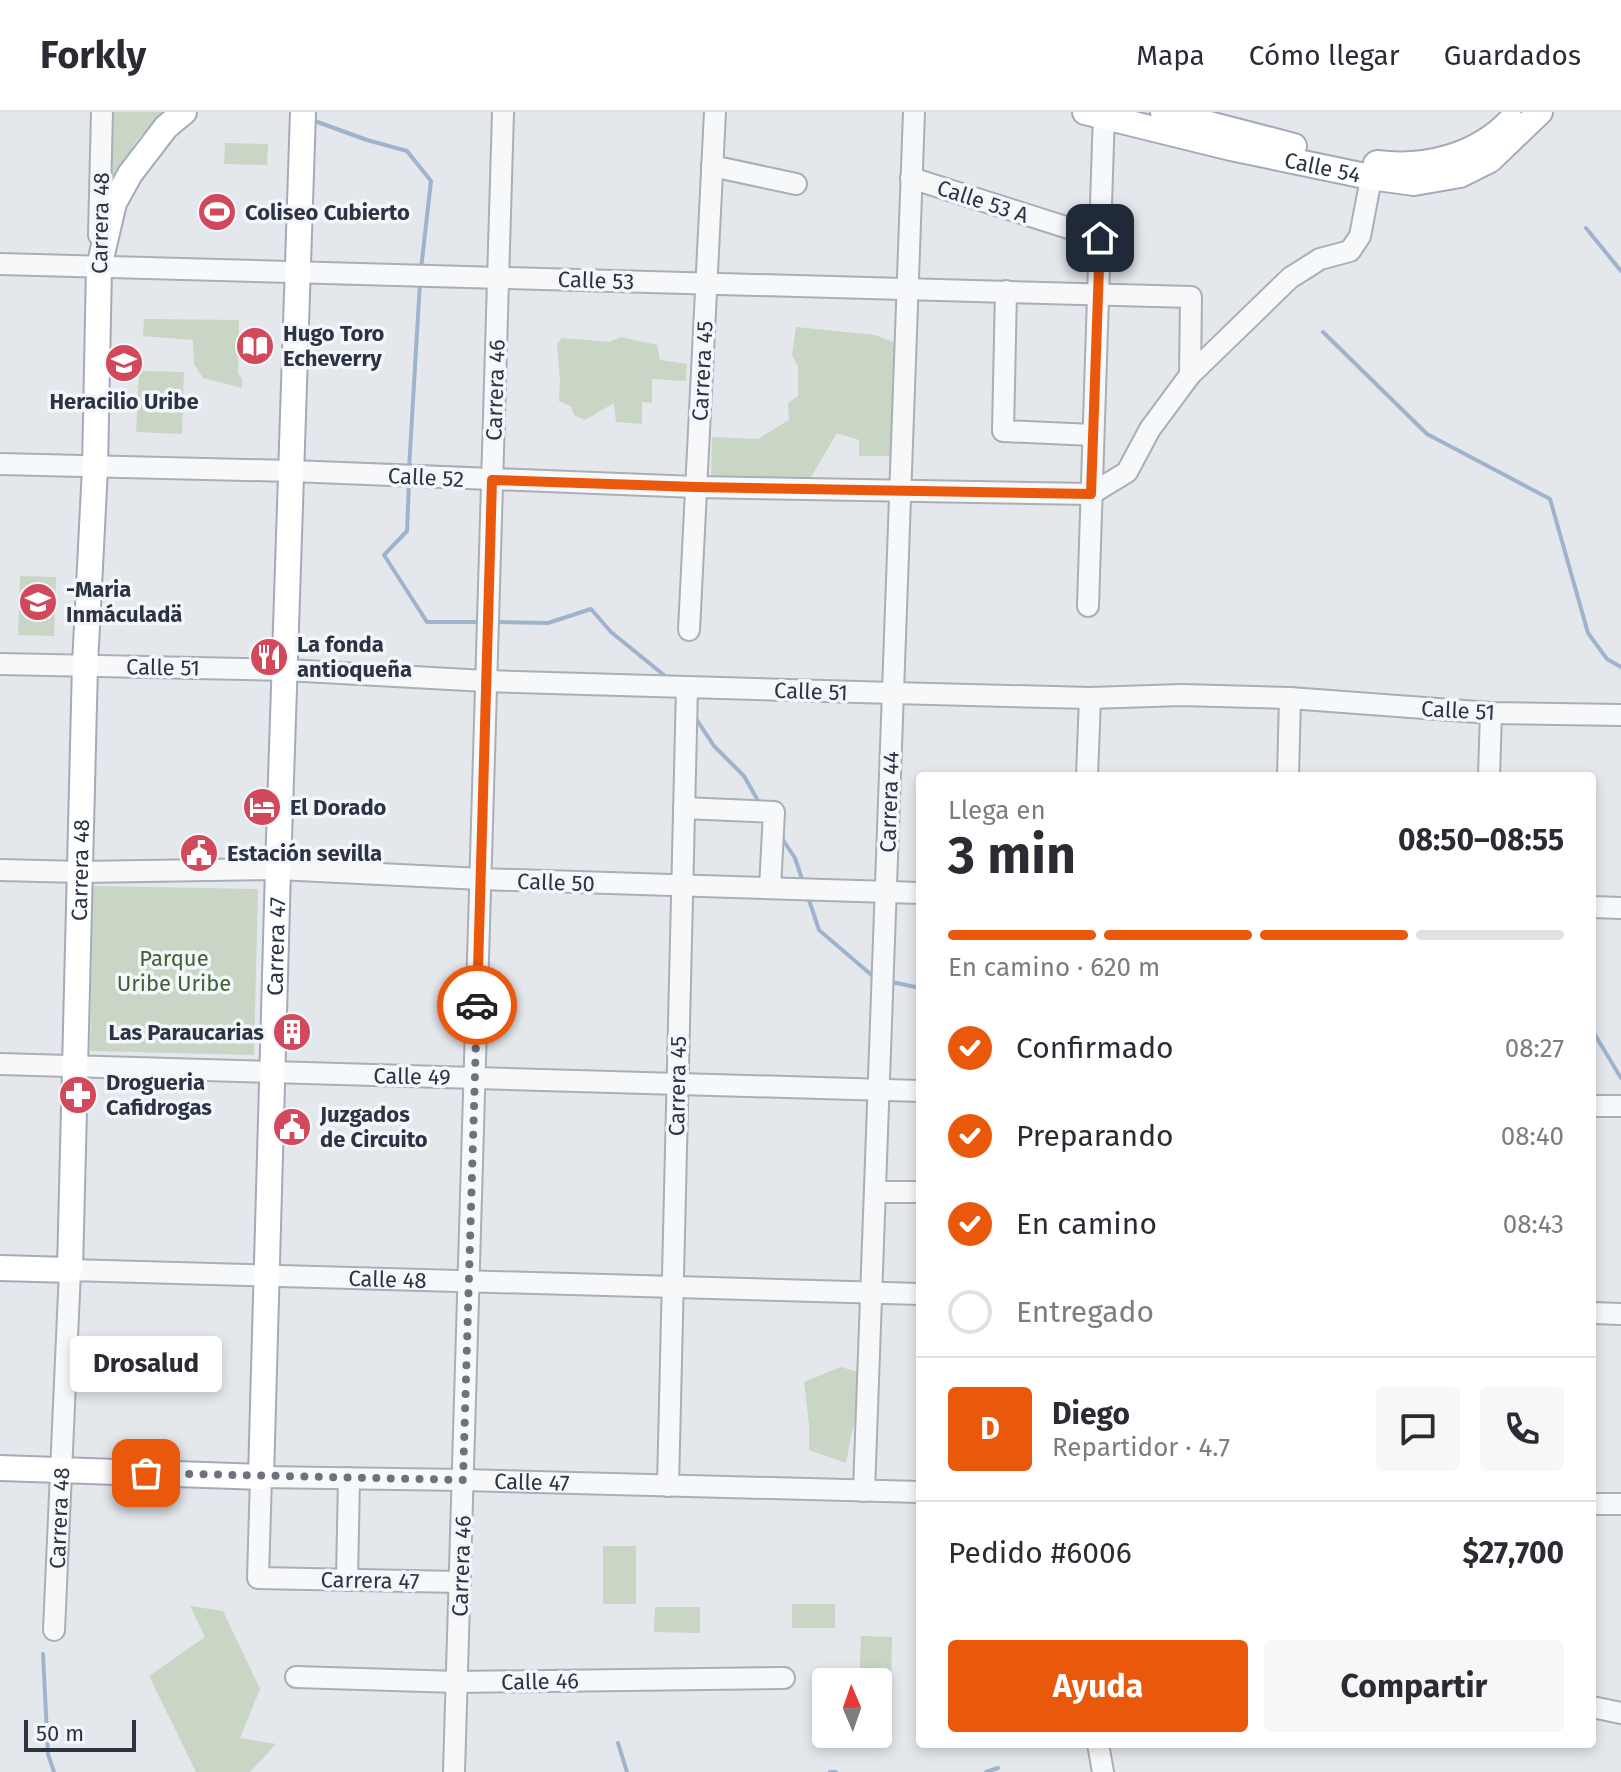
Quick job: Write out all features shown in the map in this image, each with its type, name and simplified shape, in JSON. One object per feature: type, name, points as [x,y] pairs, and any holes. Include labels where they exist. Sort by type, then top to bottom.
[{"type":"main road","points":[[99,267],[114,203],[130,174],[166,127],[184,112]]},
{"type":"main road","name":"Carrera 47","points":[[261,1477],[303,112]]},
{"type":"main road","name":"Calle 54","points":[[1163,112],[1339,157],[1414,183],[1460,175],[1490,160],[1540,112]]},
{"type":"main road","name":"Calle 54","points":[[1098,114],[1372,170],[1434,162],[1459,154],[1491,137],[1518,112]]},
{"type":"main road","name":"Carrera 48","points":[[70,1270],[85,665],[95,468],[99,267]]},
{"type":"main road","name":"Calle 48","points":[[0,1268],[70,1270]]},
{"type":"main road","name":"Calle 47","points":[[0,1468],[261,1477]]},
{"type":"street","name":"Carrera 48","points":[[99,267],[102,112]]},
{"type":"street","name":"Carrera 46","points":[[454,1772],[503,112]]},
{"type":"street","name":"Carrera 45","points":[[689,630],[715,112]]},
{"type":"street","name":"Carrera 44","points":[[864,1491],[914,112]]},
{"type":"street","points":[[1088,606],[1100,238],[1098,114]]},
{"type":"street","points":[[712,166],[796,184]]},
{"type":"street","points":[[1091,494],[1127,472],[1150,429],[1190,375],[1290,278],[1320,259],[1350,251],[1360,236],[1372,170]]},
{"type":"street","name":"Calle 53 A","points":[[911,178],[1100,238]]},
{"type":"street","name":"Calle 53","points":[[0,264],[1191,297],[1190,375]]},
{"type":"street","points":[[1006,291],[1003,431],[1093,435]]},
{"type":"street","name":"Calle 52","points":[[0,464],[292,471],[696,487],[1091,494]]},
{"type":"street","name":"Calle 51","points":[[0,664],[286,670],[486,681],[893,693],[1090,698],[1182,695],[1290,698],[1491,713],[1621,715]]},
{"type":"street","name":"Carrera 45","points":[[668,1486],[687,687]]},
{"type":"street","points":[[1087,772],[1090,698]]},
{"type":"street","points":[[1288,772],[1290,698]]},
{"type":"street","points":[[1489,772],[1491,713]]},
{"type":"street","points":[[684,808],[774,812],[770,888]]},
{"type":"street","name":"Calle 50","points":[[0,870],[278,869],[916,893]]},
{"type":"street","points":[[1596,907],[1621,908]]},
{"type":"street","name":"Calle 49","points":[[0,1064],[916,1091]]},
{"type":"street","points":[[1596,1106],[1621,1106]]},
{"type":"street","points":[[875,1192],[916,1192]]},
{"type":"street","name":"Carrera 48","points":[[54,1630],[70,1270]]},
{"type":"street","name":"Calle 48","points":[[70,1270],[916,1294]]},
{"type":"street","points":[[1596,1313],[1621,1314]]},
{"type":"street","name":"Calle 47","points":[[261,1477],[916,1492]]},
{"type":"street","name":"Carrera 47","points":[[261,1477],[258,1578],[460,1582]]},
{"type":"street","points":[[347,1580],[349,1478]]},
{"type":"street","points":[[1596,1504],[1621,1504]]},
{"type":"street","name":"Calle 46","points":[[296,1677],[457,1682],[784,1678]]},
{"type":"street","points":[[1596,1708],[1621,1713]]},
{"type":"street","points":[[1099,1748],[1103,1772]]},
{"type":"green space","points":[[107,112],[163,112],[137,140],[108,184]]},
{"type":"green space","points":[[225,143],[268,144],[267,165],[224,164]]},
{"type":"green space","points":[[144,319],[239,320],[238,374],[242,378],[242,388],[203,378],[194,364],[193,340],[143,336]]},
{"type":"green space","points":[[796,327],[875,335],[898,344],[893,456],[859,456],[859,440],[837,433],[805,487],[711,481],[712,437],[758,439],[789,420],[788,403],[798,396],[798,367],[792,355]]},
{"type":"green space","points":[[621,337],[657,345],[660,360],[687,364],[686,381],[652,379],[652,403],[642,402],[642,424],[616,422],[614,403],[585,420],[574,415],[571,407],[559,401],[557,344],[562,338],[609,342]]},
{"type":"green space","points":[[139,371],[184,372],[182,434],[136,432]]},
{"type":"green space","points":[[20,576],[56,577],[54,636],[18,635]]},
{"type":"green space","name":"Parque Uribe Uribe","points":[[93,886],[258,889],[254,1055],[90,1051]]},
{"type":"green space","points":[[841,1367],[868,1375],[846,1463],[809,1450],[804,1382]]},
{"type":"green space","points":[[603,1546],[636,1546],[636,1604],[603,1604]]},
{"type":"green space","points":[[792,1604],[835,1604],[835,1628],[792,1628]]},
{"type":"green space","points":[[190,1606],[223,1611],[260,1689],[240,1738],[276,1744],[250,1772],[196,1772],[149,1676],[205,1637]]},
{"type":"green space","points":[[655,1607],[700,1607],[700,1633],[654,1632]]},
{"type":"green space","points":[[861,1636],[892,1637],[891,1668],[860,1668]]},
{"type":"waterway","points":[[312,120],[407,151],[431,181],[421,269]]},
{"type":"waterway","points":[[1586,228],[1621,271]]},
{"type":"waterway","points":[[409,469],[420,282]]},
{"type":"waterway","points":[[1323,332],[1427,434],[1550,499],[1588,633],[1607,659],[1621,667]]},
{"type":"waterway","points":[[409,481],[407,531],[384,555],[427,622],[480,622]]},
{"type":"waterway","points":[[493,622],[548,623],[591,609],[611,632],[670,680]]},
{"type":"waterway","points":[[695,717],[714,746],[744,776],[761,806]]},
{"type":"waterway","points":[[781,837],[795,858],[803,882]]},
{"type":"waterway","points":[[807,894],[819,930],[875,978]]},
{"type":"waterway","points":[[887,981],[916,987]]},
{"type":"waterway","points":[[1596,1037],[1621,1078]]},
{"type":"waterway","points":[[43,1654],[48,1754],[54,1772]]},
{"type":"waterway","points":[[618,1743],[627,1772]]},
{"type":"waterway","points":[[986,1772],[998,1768]]},
{"type":"waterway","points":[[830,1772],[836,1772]]},
{"type":"way so far","points":[[146,1473],[463,1480],[477,1005]]},
{"type":"place","name":"Coliseo Cubierto","points":[[217,212]]},
{"type":"place","name":"Hugo Toro Echeverry","points":[[255,346]]},
{"type":"place","name":"Heracilio Uribe","points":[[124,363]]},
{"type":"place","name":"-Maria Inmáculadä","points":[[38,602]]},
{"type":"place","name":"La fonda antioqueña","points":[[269,657]]},
{"type":"place","name":"El Dorado","points":[[262,807]]},
{"type":"place","name":"Estación sevilla","points":[[199,853]]},
{"type":"place","name":"Las Paraucarias","points":[[292,1032]]},
{"type":"place","name":"Drogueria Cafidrogas","points":[[78,1095]]},
{"type":"place","name":"Juzgados de Circuito","points":[[292,1127]]},
{"type":"place","name":"Drosalud","points":[[146,1473]]},
{"type":"route","points":[[477,1005],[492,480],[1091,494],[1100,238]]}]
